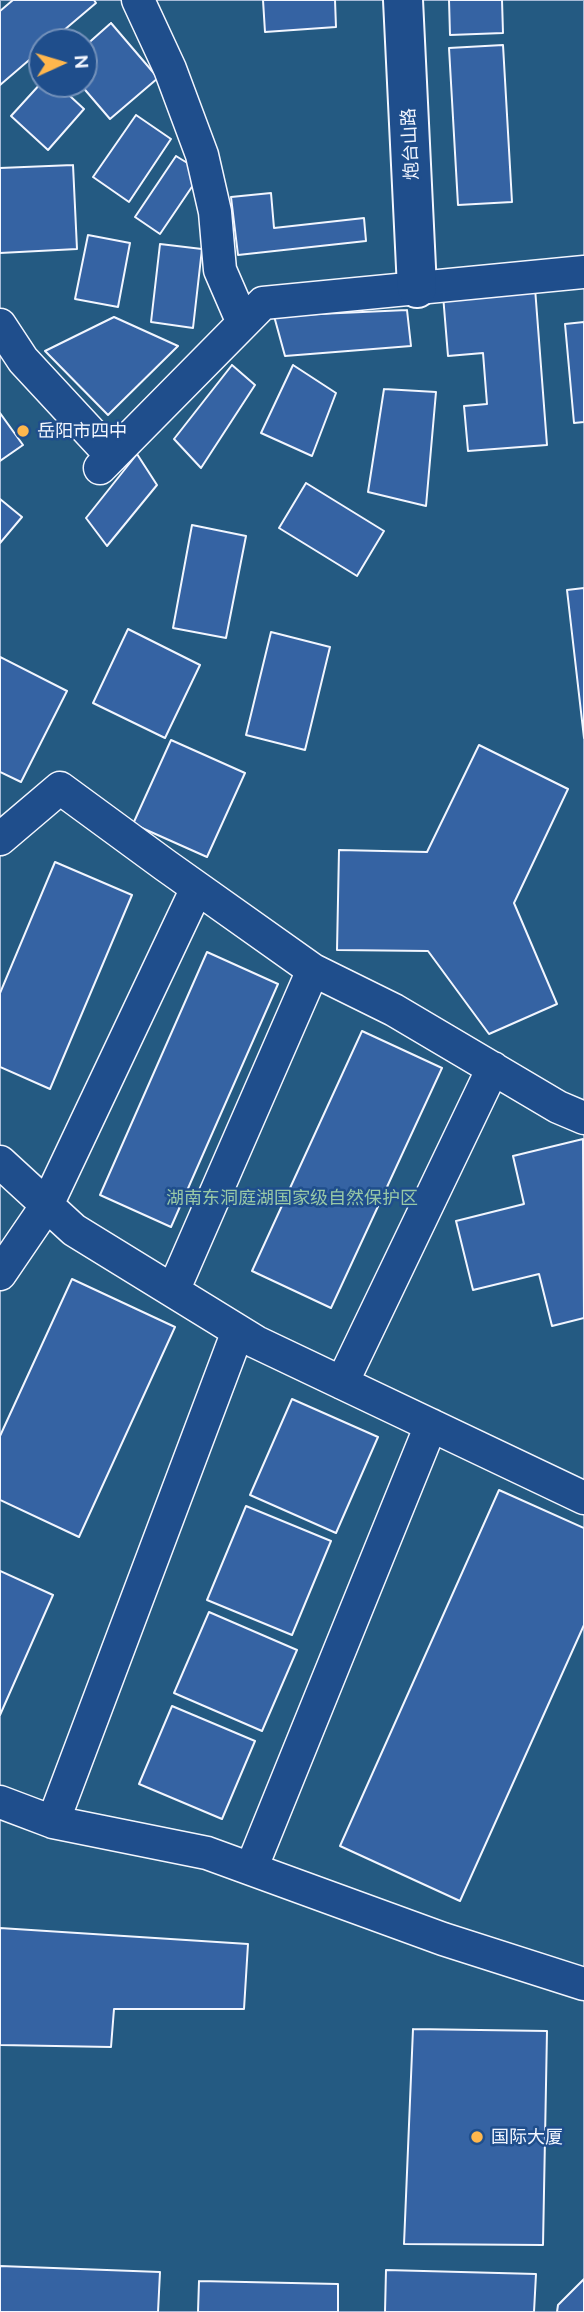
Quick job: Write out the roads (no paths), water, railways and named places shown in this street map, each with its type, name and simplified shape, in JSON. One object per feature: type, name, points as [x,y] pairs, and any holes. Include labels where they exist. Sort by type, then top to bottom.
[{"type":"street","points":[[138,0],[170,69],[202,155],[215,212],[220,270],[243,323]]},
{"type":"street","name":"炮台山路","points":[[403,0],[417,288]]},
{"type":"street","points":[[0,325],[23,360],[106,462],[263,303],[584,272]]},
{"type":"street","points":[[0,839],[60,788],[313,970],[394,1010],[558,1107],[584,1118]]},
{"type":"street","points":[[0,1274],[47,1205],[197,888]]},
{"type":"street","points":[[173,1291],[313,970]]},
{"type":"street","points":[[342,1383],[493,1068]]},
{"type":"street","points":[[0,1162],[74,1230],[256,1342],[584,1498]]},
{"type":"street","points":[[53,1822],[238,1331]]},
{"type":"street","points":[[251,1869],[430,1424]]},
{"type":"street","points":[[0,1802],[53,1822],[207,1853],[443,1939],[584,1984]]},
{"type":"place","name":"岳阳市四中","points":[[23,431]]},
{"type":"place","name":"国际大厦","points":[[477,2137]]},
{"type":"park label","name":"湖南东洞庭湖国家级自然保护区","points":[[292,1198]]}]
